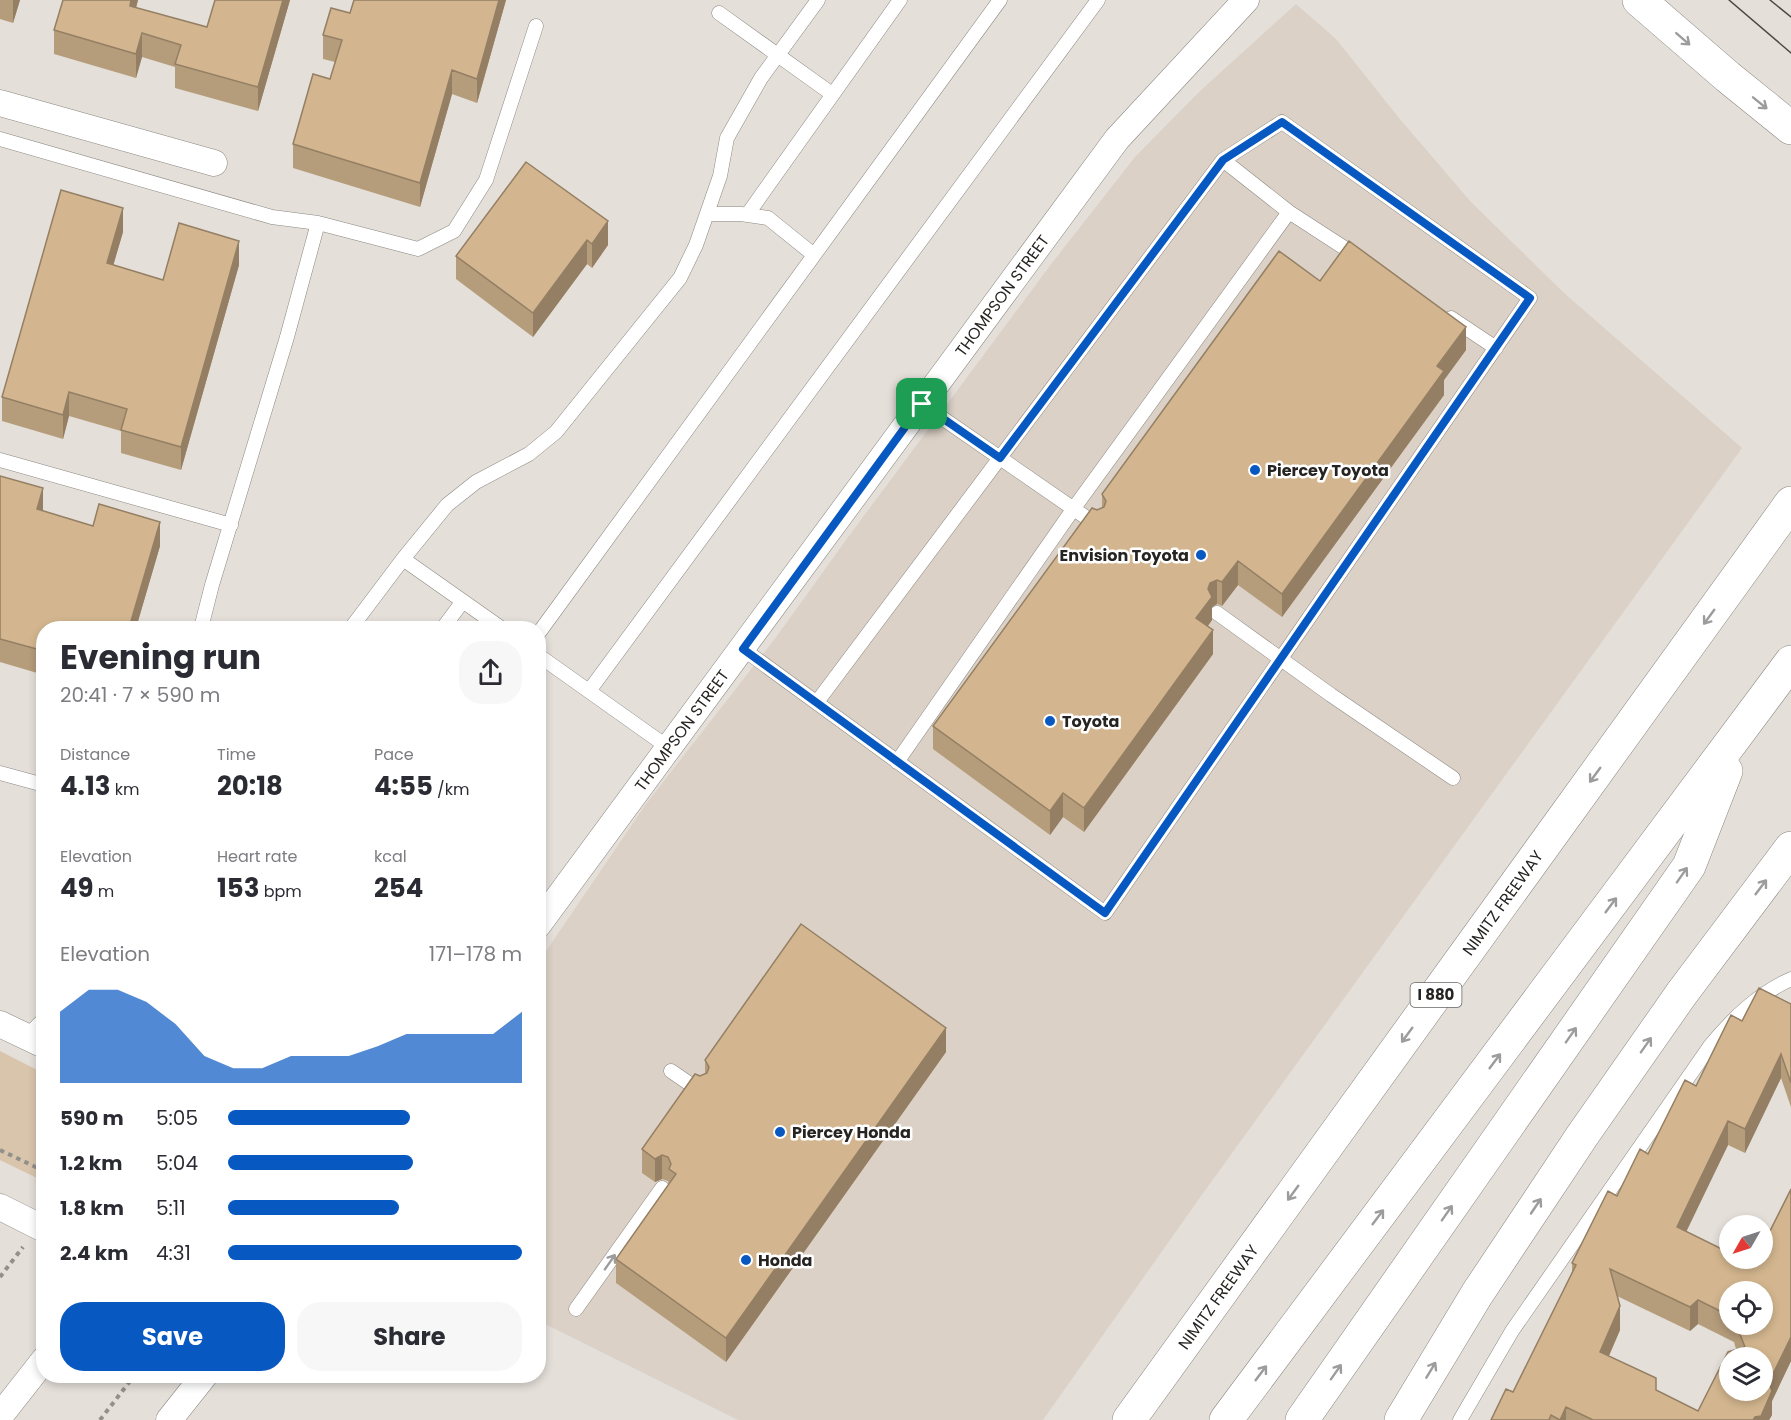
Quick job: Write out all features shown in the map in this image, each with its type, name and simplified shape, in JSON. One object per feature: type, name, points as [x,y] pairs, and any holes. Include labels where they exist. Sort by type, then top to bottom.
[{"type":"main road","points":[[1640,0],[1728,77],[1791,128]]},
{"type":"main road","points":[[1743,569],[1791,486]]},
{"type":"main road","name":"NIMITZ FREEWAY","points":[[1129,1420],[1791,503]]},
{"type":"main road","points":[[1226,1420],[1791,662]]},
{"type":"main road","points":[[1302,1420],[1689,866],[1740,732]]},
{"type":"main road","points":[[1401,1420],[1477,1294],[1582,1136],[1682,993],[1791,848]]},
{"type":"street","name":"THOMPSON STREET","points":[[546,914],[1117,139],[1246,0]]},
{"type":"street","points":[[0,103],[214,163]]},
{"type":"street","points":[[0,1024],[36,1033]]},
{"type":"street","points":[[0,1207],[36,1225]]},
{"type":"street","points":[[0,1416],[36,1370]]},
{"type":"street","points":[[170,1420],[199,1383]]},
{"type":"lane","points":[[356,621],[447,505],[476,482],[528,454],[556,432],[680,278],[696,245],[720,176],[727,138],[761,78],[818,0]]},
{"type":"lane","points":[[747,215],[900,0]]},
{"type":"lane","points":[[546,623],[1000,0]]},
{"type":"lane","points":[[589,691],[1098,0]]},
{"type":"lane","points":[[719,13],[832,94]]},
{"type":"lane","points":[[0,139],[272,216],[318,223],[418,249],[454,231],[486,180],[536,26]]},
{"type":"lane","points":[[743,649],[1105,913],[1530,298],[1282,122],[1223,160],[817,702]]},
{"type":"lane","points":[[1223,160],[1289,212],[1368,263]]},
{"type":"lane","points":[[897,762],[1074,508],[1289,212]]},
{"type":"lane","points":[[707,214],[768,218],[814,255]]},
{"type":"lane","points":[[203,621],[287,337],[318,223]]},
{"type":"lane","points":[[1437,309],[1496,348]]},
{"type":"lane","points":[[922,404],[1097,525]]},
{"type":"lane","points":[[0,460],[231,525]]},
{"type":"lane","points":[[403,559],[491,621]]},
{"type":"lane","points":[[448,621],[463,601]]},
{"type":"lane","points":[[1217,613],[1453,778]]},
{"type":"lane","points":[[546,661],[669,748]]},
{"type":"lane","points":[[0,773],[36,783]]},
{"type":"lane","points":[[1460,1420],[1512,1331],[1710,1046],[1725,1028],[1753,1002],[1775,986],[1791,979]]},
{"type":"lane","points":[[671,1071],[700,1091]]},
{"type":"lane","points":[[576,1310],[662,1188]]},
{"type":"path","points":[[0,1150],[36,1167]]},
{"type":"path","points":[[0,1277],[36,1234]]},
{"type":"path","points":[[100,1420],[129,1383]]},
{"type":"shaded area","name":"Envision Toyota","points":[[1296,4],[1336,39],[1399,118],[1471,202],[1564,293],[1742,448],[1201,1196],[1043,1420],[738,1420],[546,1324],[546,951],[646,804],[777,636],[1052,263],[1135,157],[1199,92]]},
{"type":"shaded area","points":[[0,1051],[36,1069],[36,1178],[0,1160]]},
{"type":"building","points":[[63,0],[131,0],[130,6],[207,27],[215,0],[283,0],[258,87],[175,64],[181,45],[142,33],[136,54],[54,30]]},
{"type":"building","points":[[354,0],[499,0],[477,79],[452,70],[420,183],[293,144],[313,74],[330,79],[342,40],[323,35],[331,8],[350,13]]},
{"type":"building","points":[[526,162],[608,221],[592,244],[587,240],[533,313],[456,256]]},
{"type":"building","points":[[61,190],[123,208],[107,263],[163,280],[179,223],[239,241],[181,447],[121,430],[127,409],[69,392],[63,415],[2,397]]},
{"type":"building","name":"Envision Toyota","points":[[1349,241],[1466,327],[1437,366],[1444,371],[1282,594],[1238,561],[1222,582],[1217,580],[1210,583],[1208,589],[1212,597],[1196,618],[1213,630],[1084,808],[1063,793],[1050,811],[933,726],[1092,508],[1097,510],[1104,507],[1106,501],[1102,494],[1279,251],[1320,281]]},
{"type":"building","points":[[0,476],[43,488],[37,509],[93,526],[99,504],[160,522],[131,621],[36,621],[36,649],[0,639]]},
{"type":"building","name":"Piercey Honda","points":[[801,924],[946,1028],[726,1338],[616,1259],[676,1174],[669,1169],[671,1164],[668,1157],[662,1155],[655,1159],[642,1149],[695,1074],[700,1076],[707,1073],[709,1067],[705,1060]]},
{"type":"building","points":[[1759,988],[1791,1004],[1791,1083],[1781,1054],[1745,1129],[1728,1121],[1677,1227],[1719,1248],[1719,1269],[1773,1269],[1773,1225],[1791,1189],[1791,1337],[1773,1374],[1773,1347],[1745,1347],[1740,1335],[1773,1335],[1773,1281],[1719,1281],[1719,1310],[1698,1300],[1690,1307],[1610,1269],[1620,1306],[1600,1352],[1656,1378],[1656,1390],[1698,1411],[1719,1370],[1719,1401],[1768,1401],[1761,1416],[1753,1420],[1593,1420],[1566,1407],[1560,1420],[1551,1415],[1549,1420],[1491,1420],[1506,1389],[1513,1392],[1576,1265],[1572,1263],[1608,1191],[1617,1196],[1640,1149],[1648,1154],[1685,1080],[1696,1086],[1731,1015],[1742,1021]]},
{"type":"tram line","points":[[1729,0],[1791,53]]},
{"type":"tram line","points":[[1770,0],[1791,17]]},
{"type":"place","name":"Piercey Toyota","points":[[1255,470]]},
{"type":"place","name":"Envision Toyota","points":[[1201,555]]},
{"type":"place","name":"Toyota","points":[[1050,721]]},
{"type":"place","name":"Piercey Honda","points":[[780,1132]]},
{"type":"place","name":"Honda","points":[[746,1260]]},
{"type":"route","points":[[1282,122],[1530,298],[1105,913],[743,649],[922,404],[1000,458],[1223,160],[1282,122]]}]
